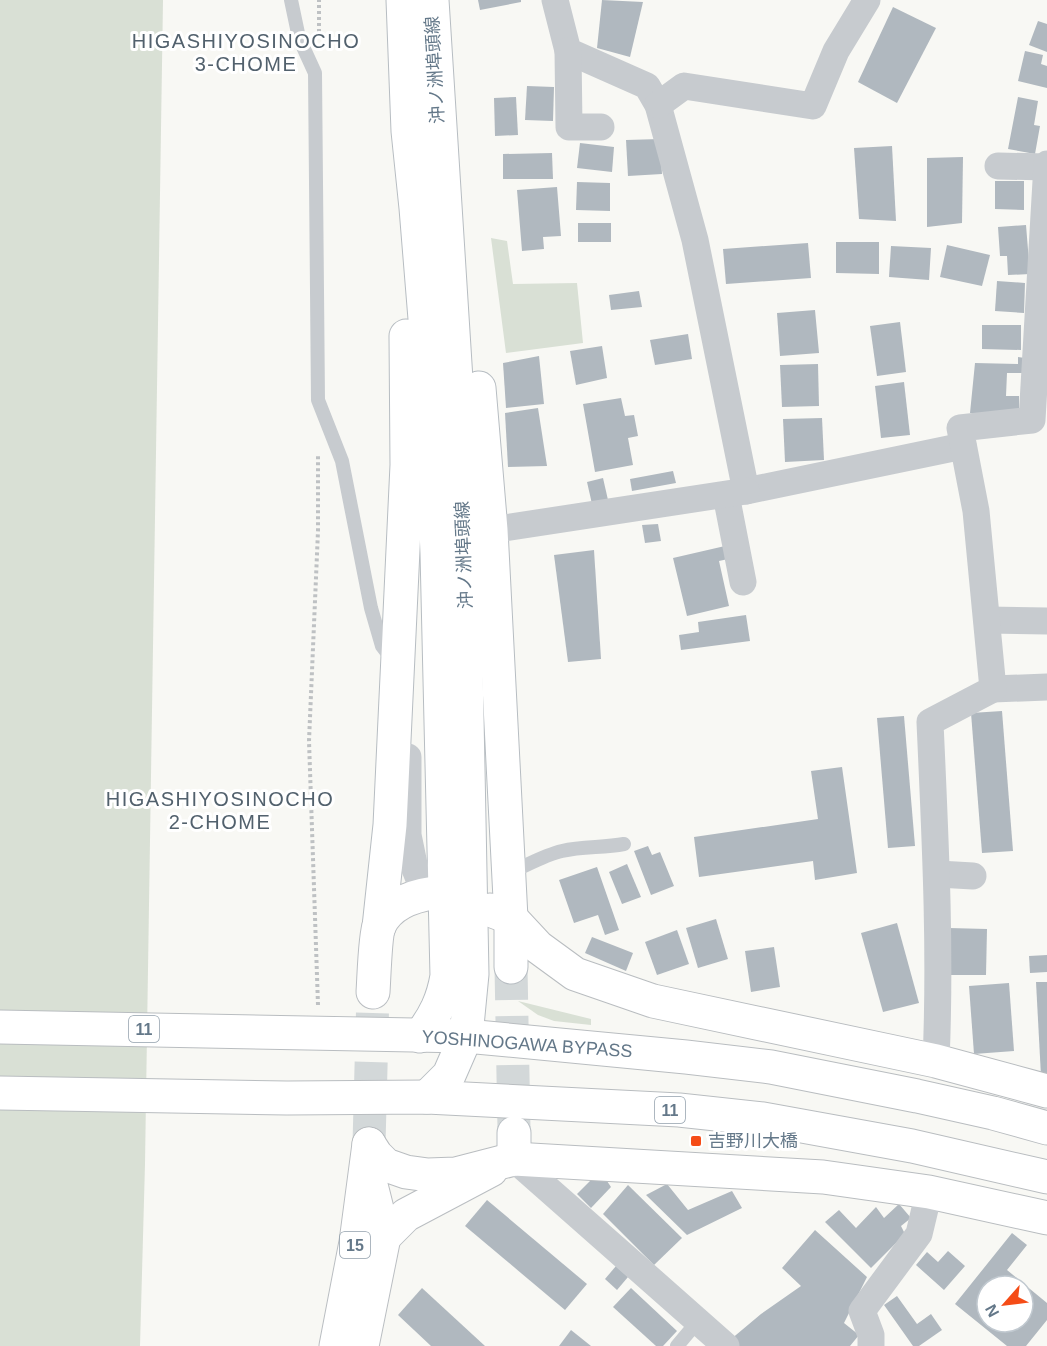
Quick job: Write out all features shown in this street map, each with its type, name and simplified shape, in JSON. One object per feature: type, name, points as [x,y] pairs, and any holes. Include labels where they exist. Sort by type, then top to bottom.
[{"type":"main road","name":"沖ノ洲埠頭線","points":[[403,0],[408,131],[429,368],[437,553],[447,975],[443,998],[434,1017],[420,1036]]},
{"type":"main road","points":[[432,10],[454,112],[491,530],[508,873],[500,914],[512,967]]},
{"type":"main road","name":"沖ノ洲埠頭線","points":[[427,1098],[450,1075],[466,1036],[472,974],[459,427],[432,10]]},
{"type":"main road","points":[[373,992],[390,825],[406,465],[408,131]]},
{"type":"main road","points":[[379,927],[389,912],[401,902],[414,896],[430,893]]},
{"type":"main road","points":[[500,914],[538,947],[575,974],[653,1001],[936,1060],[1047,1091]]},
{"type":"main road","name":"YOSHINOGAWA BYPASS","points":[[0,1027],[466,1036],[686,1057],[771,1068],[982,1110],[1047,1128]]},
{"type":"main road","name":"11","points":[[0,1093],[427,1098],[679,1110],[763,1119],[912,1146],[1047,1177]]},
{"type":"main road","points":[[384,1237],[368,1156],[376,1155],[386,1165],[406,1172],[428,1175],[456,1174],[514,1146],[823,1176],[929,1192],[1047,1218]]},
{"type":"main road","name":"15","points":[[362,1346],[384,1237],[406,1215],[514,1146]]},
{"type":"main road","name":"15","points":[[336,1346],[356,1242],[368,1156]]},
{"type":"street","points":[[555,0],[568,51],[569,127],[601,127]]},
{"type":"street","points":[[658,105],[684,86],[813,106],[836,51],[867,0]]},
{"type":"street","points":[[568,51],[647,86],[658,105],[695,240],[736,493],[743,582]]},
{"type":"street","points":[[993,689],[976,511],[960,428],[1039,420],[1047,166],[998,166]]},
{"type":"street","points":[[491,530],[736,493],[963,446]]},
{"type":"street","points":[[987,620],[1047,621]]},
{"type":"street","points":[[397,663],[407,676],[408,835],[415,869],[430,893]]},
{"type":"street","points":[[936,1060],[939,997],[938,874],[930,722],[993,689],[1047,687]]},
{"type":"street","points":[[938,874],[973,876]]},
{"type":"street","points":[[514,1146],[726,1346]]},
{"type":"street","points":[[871,1346],[871,1335],[862,1311],[919,1234],[929,1192]]},
{"type":"lane","points":[[291,0],[299,38],[315,73],[318,400],[342,461],[371,608],[382,646],[397,663]]},
{"type":"lane","points":[[508,873],[558,852],[589,846],[601,848],[624,844]]},
{"type":"lane","points":[[677,1346],[698,1321]]},
{"type":"path","points":[[318,448],[318,531],[309,741],[318,1005]]},
{"type":"shaded area","points":[[0,0],[163,0],[145,1164],[140,1346],[0,1346]]},
{"type":"shaded area","points":[[491,238],[507,241],[513,284],[577,283],[583,343],[506,353]]},
{"type":"shaded area","points":[[518,1001],[591,1019],[591,1025],[554,1021],[538,1015]]},
{"type":"building","points":[[478,0],[521,0],[521,2],[480,10]]},
{"type":"building","points":[[602,0],[643,2],[630,57],[597,48]]},
{"type":"building","points":[[893,7],[936,28],[897,103],[858,82]]},
{"type":"building","points":[[1038,21],[1047,24],[1047,52],[1029,45]]},
{"type":"building","points":[[1025,51],[1043,55],[1041,64],[1047,66],[1047,88],[1018,81]]},
{"type":"building","points":[[527,86],[554,87],[553,121],[525,120]]},
{"type":"building","points":[[516,97],[518,135],[495,136],[494,98]]},
{"type":"building","points":[[1018,97],[1038,101],[1034,125],[1040,126],[1035,154],[1008,149]]},
{"type":"building","points":[[660,139],[662,174],[628,176],[626,140]]},
{"type":"building","points":[[580,143],[614,147],[612,172],[577,168]]},
{"type":"building","points":[[892,146],[896,221],[859,219],[854,148]]},
{"type":"building","points":[[552,153],[553,179],[503,179],[503,154]]},
{"type":"building","points":[[963,157],[962,223],[927,227],[927,158]]},
{"type":"building","points":[[995,181],[1024,181],[1024,210],[995,209]]},
{"type":"building","points":[[577,182],[610,183],[610,211],[576,210]]},
{"type":"building","points":[[557,187],[561,236],[543,237],[544,249],[522,251],[517,190]]},
{"type":"building","points":[[578,223],[611,223],[611,242],[578,242]]},
{"type":"building","points":[[1026,225],[1030,274],[1008,275],[1007,256],[1000,256],[998,227]]},
{"type":"building","points":[[836,242],[879,242],[879,274],[836,273]]},
{"type":"building","points":[[808,243],[811,278],[726,284],[723,249]]},
{"type":"building","points":[[947,245],[990,255],[982,286],[940,277]]},
{"type":"building","points":[[891,246],[931,248],[929,280],[889,277]]},
{"type":"building","points":[[997,281],[1025,283],[1024,313],[995,311]]},
{"type":"building","points":[[639,291],[642,307],[611,310],[609,295]]},
{"type":"building","points":[[815,310],[819,353],[780,356],[777,313]]},
{"type":"building","points":[[900,322],[906,372],[877,376],[870,326]]},
{"type":"building","points":[[982,325],[1021,325],[1021,350],[982,349]]},
{"type":"building","points":[[688,334],[692,359],[655,365],[650,340]]},
{"type":"building","points":[[602,346],[607,378],[576,385],[570,351]]},
{"type":"building","points":[[539,356],[544,404],[506,408],[503,363]]},
{"type":"building","points":[[1018,357],[1025,358],[1025,373],[1007,373],[1006,396],[1019,396],[1019,414],[970,413],[975,363],[1018,364]]},
{"type":"building","points":[[818,364],[819,406],[782,407],[780,365]]},
{"type":"building","points":[[904,382],[910,435],[881,438],[875,386]]},
{"type":"building","points":[[621,398],[625,416],[634,415],[638,436],[628,438],[633,465],[595,472],[583,404]]},
{"type":"building","points":[[538,408],[547,466],[508,467],[505,413]]},
{"type":"building","points":[[822,418],[824,460],[785,462],[783,419]]},
{"type":"building","points":[[673,471],[676,483],[632,491],[630,479]]},
{"type":"building","points":[[603,478],[608,500],[592,504],[587,482]]},
{"type":"building","points":[[658,524],[661,541],[645,543],[642,525]]},
{"type":"building","points":[[725,546],[728,559],[719,561],[729,606],[687,616],[673,558]]},
{"type":"building","points":[[594,550],[601,659],[568,662],[554,555]]},
{"type":"building","points":[[746,615],[750,641],[681,650],[679,635],[699,632],[698,622]]},
{"type":"building","points":[[1002,711],[1013,851],[982,853],[971,713]]},
{"type":"building","points":[[904,716],[915,846],[888,848],[877,718]]},
{"type":"building","points":[[842,767],[857,873],[815,880],[813,861],[699,877],[694,837],[818,819],[811,771]]},
{"type":"building","points":[[648,846],[652,855],[660,852],[674,886],[651,895],[634,851]]},
{"type":"building","points":[[627,864],[641,897],[622,904],[609,872]]},
{"type":"building","points":[[597,867],[619,930],[605,935],[598,915],[574,923],[559,880]]},
{"type":"building","points":[[716,919],[728,959],[698,968],[686,928]]},
{"type":"building","points":[[897,923],[919,1003],[883,1012],[861,933]]},
{"type":"building","points":[[949,928],[987,929],[986,975],[948,975]]},
{"type":"building","points":[[677,930],[689,964],[657,975],[645,942]]},
{"type":"building","points":[[592,937],[633,953],[626,971],[585,953]]},
{"type":"building","points":[[774,947],[780,987],[751,992],[745,951]]},
{"type":"building","points":[[1047,955],[1047,972],[1030,973],[1029,956]]},
{"type":"building","points":[[1036,982],[1047,982],[1047,1077],[1041,1076]]},
{"type":"building","points":[[1009,983],[1014,1051],[974,1054],[969,986]]},
{"type":"building","points":[[590,1181],[607,1181],[611,1187],[591,1208],[577,1194]]},
{"type":"building","points":[[667,1184],[688,1210],[732,1191],[742,1208],[687,1235],[646,1195]]},
{"type":"building","points":[[628,1185],[682,1238],[654,1265],[603,1214]]},
{"type":"building","points":[[487,1200],[587,1284],[565,1310],[465,1226]]},
{"type":"building","points":[[899,1204],[911,1218],[901,1226],[905,1234],[871,1268],[825,1222],[839,1210],[856,1228],[876,1207],[884,1218]]},
{"type":"building","points":[[815,1230],[867,1277],[844,1323],[859,1335],[850,1346],[737,1346],[730,1340],[761,1314],[801,1286],[782,1268]]},
{"type":"building","points":[[1012,1233],[1027,1245],[1007,1270],[1012,1274],[979,1274]]},
{"type":"building","points":[[948,1251],[965,1266],[944,1290],[916,1265],[927,1252],[938,1262]]},
{"type":"building","points":[[616,1266],[628,1277],[617,1290],[605,1279]]},
{"type":"building","points":[[975,1279],[975,1320],[955,1304]]},
{"type":"building","points":[[422,1288],[485,1346],[431,1346],[398,1315]]},
{"type":"building","points":[[631,1288],[677,1331],[663,1346],[656,1346],[613,1307]]},
{"type":"building","points":[[1035,1293],[1047,1303],[1047,1320],[1026,1346],[1007,1346],[992,1334],[1035,1334]]},
{"type":"building","points":[[897,1296],[917,1324],[931,1314],[942,1330],[919,1346],[913,1346],[884,1305]]},
{"type":"building","points":[[571,1330],[591,1346],[559,1346]]},
{"type":"tunnel","points":[[511,967],[514,1130]]},
{"type":"tunnel","points":[[369,1144],[373,992]]},
{"type":"place","name":"吉野川大橋","points":[[696,1141]]},
{"type":"district","name":"HIGASHIYOSINOCHO 3-CHOME","points":[[246,52]]},
{"type":"district","name":"HIGASHIYOSINOCHO 2-CHOME","points":[[220,810]]}]
